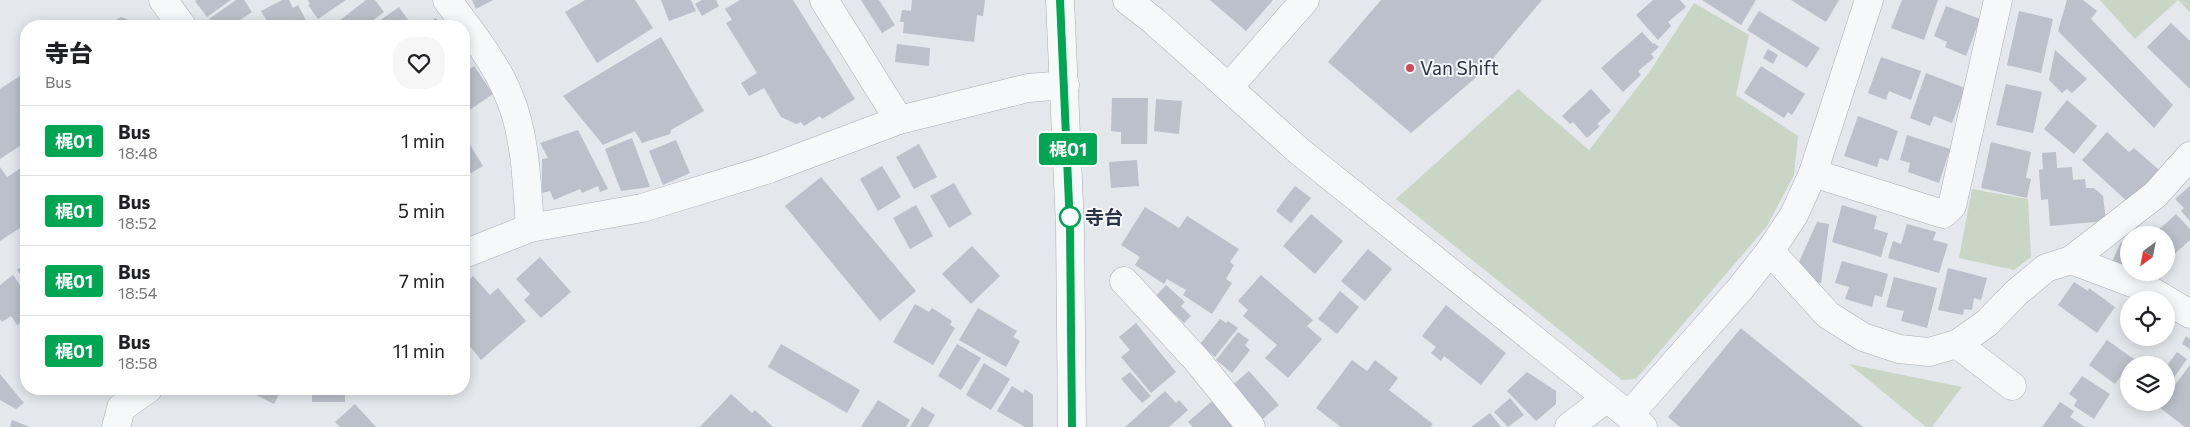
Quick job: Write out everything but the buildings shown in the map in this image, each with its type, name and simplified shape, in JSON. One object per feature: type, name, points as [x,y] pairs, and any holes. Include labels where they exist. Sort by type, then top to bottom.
[{"type":"street","points":[[163,0],[178,20]]},
{"type":"street","points":[[447,0],[462,20]]},
{"type":"street","points":[[824,0],[899,120]]},
{"type":"street","points":[[1060,0],[1070,227],[1072,427]]},
{"type":"street","points":[[1127,0],[1154,21],[1299,151],[1636,421],[1770,251],[1794,215],[1813,173],[1869,0]]},
{"type":"street","points":[[1228,87],[1305,0]]},
{"type":"street","points":[[1813,173],[1943,214],[1952,206],[1998,0]]},
{"type":"street","points":[[470,30],[478,40],[510,96],[523,148],[530,228]]},
{"type":"street","points":[[470,252],[530,228],[642,208],[769,169],[899,120],[1028,88],[1065,85]]},
{"type":"street","points":[[1770,251],[1828,314],[1863,337],[1899,349],[1929,352],[1957,344],[1987,323],[2016,293],[2046,268],[2071,260],[2155,195],[2190,156]]},
{"type":"street","points":[[2071,260],[2148,289],[2190,314]]},
{"type":"street","points":[[1124,281],[1196,359],[1251,427]]},
{"type":"street","points":[[1957,344],[2012,386]]},
{"type":"street","points":[[116,427],[121,408],[139,395]]},
{"type":"street","points":[[1569,427],[1607,398]]},
{"type":"green space","points":[[2100,0],[2178,0],[2135,39]]},
{"type":"green space","points":[[2178,0],[2190,0],[2190,12]]},
{"type":"green space","points":[[1694,3],[1749,35],[1736,95],[1798,136],[1794,175],[1767,226],[1636,379],[1622,380],[1396,199],[1518,89],[1589,150],[1650,71]]},
{"type":"green space","points":[[1972,189],[2028,199],[2031,257],[2014,270],[1959,258]]},
{"type":"green space","points":[[1849,364],[1962,387],[1932,427],[1926,427]]},
{"type":"bus line","name":"梶01","points":[[1060,0],[1070,227],[1072,427]]},
{"type":"place","name":"Van Shift","points":[[1410,68]]},
{"type":"place","name":"寺台","points":[[1070,217]]}]
